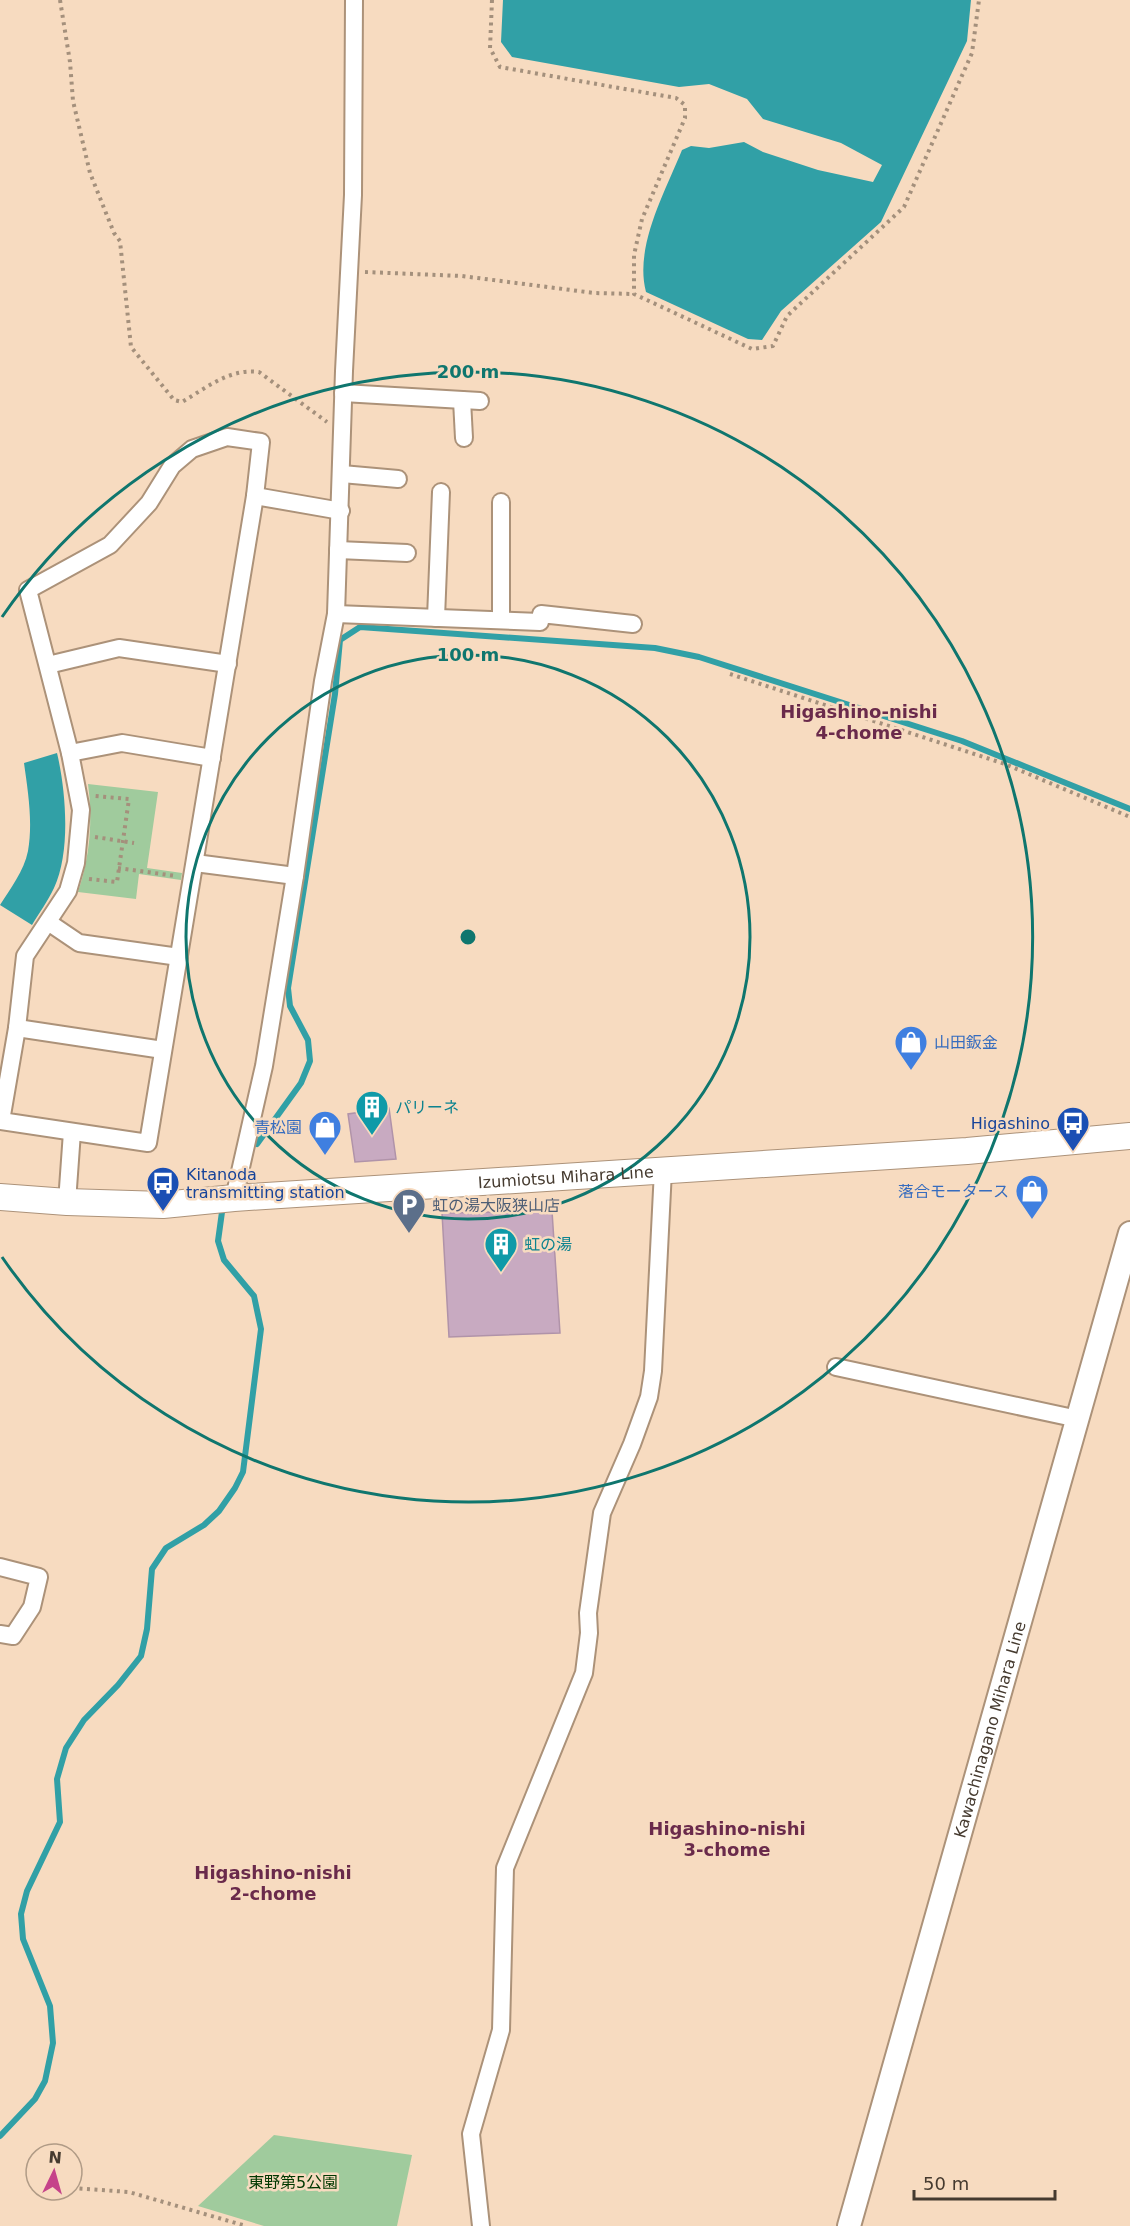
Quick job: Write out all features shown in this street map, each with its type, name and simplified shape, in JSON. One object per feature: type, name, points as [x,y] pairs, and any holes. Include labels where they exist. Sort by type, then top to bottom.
[{"type":"main road","name":"Izumiotsu Mihara Line","points":[[0,1197],[67,1202],[163,1204],[967,1151],[1130,1136]]},
{"type":"main road","name":"Kawachinagano Mihara Line","points":[[849,2226],[1130,1233]]},
{"type":"street","points":[[234,1198],[264,1066],[295,876],[323,681],[336,614],[353,195],[354,0]]},
{"type":"street","points":[[344,393],[480,401]]},
{"type":"street","points":[[462,400],[464,438]]},
{"type":"street","points":[[227,437],[261,442],[255,496],[148,1143],[1,1121],[17,1028],[25,956],[68,891],[79,835],[81,810],[70,753],[28,590],[110,545],[149,503],[172,466],[192,449],[227,437]]},
{"type":"street","points":[[342,474],[398,479]]},
{"type":"street","points":[[436,618],[441,492]]},
{"type":"street","points":[[255,496],[341,511]]},
{"type":"street","points":[[501,502],[501,620]]},
{"type":"street","points":[[338,550],[407,553]]},
{"type":"street","points":[[336,614],[540,622],[541,614],[633,624]]},
{"type":"street","points":[[48,665],[119,648],[228,664]]},
{"type":"street","points":[[70,753],[122,742],[212,758]]},
{"type":"street","points":[[193,870],[295,876]]},
{"type":"street","points":[[48,922],[79,943],[179,957]]},
{"type":"street","points":[[17,1028],[163,1050]]},
{"type":"street","points":[[67,1202],[72,1132]]},
{"type":"street","points":[[481,2226],[471,2134],[501,2030],[505,1868],[584,1673],[589,1633],[588,1613],[602,1513],[632,1444],[649,1397],[653,1371],[663,1170]]},
{"type":"street","points":[[836,1367],[1078,1419]]},
{"type":"street","points":[[0,1567],[39,1577],[32,1608],[14,1636],[0,1634]]},
{"type":"path","points":[[60,0],[70,62],[73,101],[86,148],[90,173],[114,233],[120,241],[132,347],[174,400],[182,402],[234,373],[259,372],[343,433]]},
{"type":"path","points":[[492,0],[490,48],[500,67],[676,98],[685,105],[685,118],[642,219],[634,255],[634,294]]},
{"type":"path","points":[[349,271],[462,276],[594,293],[634,294],[752,349],[773,346],[787,316],[904,207],[972,53],[979,0]]},
{"type":"path","points":[[730,674],[1005,764],[1130,817]]},
{"type":"path","points":[[72,878],[117,882],[129,799],[79,794]]},
{"type":"path","points":[[79,835],[134,843]]},
{"type":"path","points":[[118,868],[193,870]]},
{"type":"path","points":[[84,2189],[129,2192],[246,2226]]},
{"type":"green space","points":[[88,784],[158,792],[147,868],[182,873],[181,880],[139,874],[136,899],[78,892],[89,838]]},
{"type":"green space","name":"東野第5公園","points":[[274,2135],[412,2155],[397,2226],[264,2226],[198,2206]]},
{"type":"water","points":[[503,0],[971,0],[967,41],[881,222],[781,311],[762,340],[748,339],[646,292],[643,275],[648,238],[653,220],[682,150],[691,146],[709,148],[744,142],[763,152],[818,170],[873,182],[882,165],[841,143],[763,119],[747,99],[709,84],[679,87],[512,57],[501,42]]},
{"type":"water","points":[[57,753],[63,785],[65,839],[63,857],[54,888],[32,925],[0,905],[20,873],[28,851],[30,818],[24,763]]},
{"type":"building","name":"パリーネ","points":[[389,1108],[396,1159],[355,1162],[348,1114]]},
{"type":"building","name":"虹の湯","points":[[552,1211],[560,1333],[449,1337],[442,1213]]},
{"type":"waterway","points":[[257,1144],[301,1083],[310,1061],[308,1040],[290,1006],[288,988],[335,694],[340,640],[360,627],[655,648],[699,657],[962,741],[1130,809]]},
{"type":"waterway","points":[[0,2136],[35,2099],[45,2081],[53,2043],[50,2006],[23,1939],[21,1914],[27,1891],[60,1822],[57,1779],[66,1748],[84,1720],[118,1685],[141,1656],[147,1629],[152,1569],[166,1548],[204,1525],[219,1511],[243,1472],[261,1329],[254,1296],[224,1260],[218,1241],[222,1212]]},
{"type":"place","name":"山田鈑金","points":[[911,1071]]},
{"type":"place","name":"パリーネ","points":[[372,1136]]},
{"type":"place","name":"Higashino","points":[[1073,1152]]},
{"type":"place","name":"青松園","points":[[325,1156]]},
{"type":"place","name":"Kitanoda transmitting station","points":[[163,1212]]},
{"type":"place","name":"落合モータース","points":[[1032,1220]]},
{"type":"place","name":"虹の湯大阪狭山店","points":[[409,1234]]},
{"type":"place","name":"虹の湯","points":[[501,1273]]},
{"type":"district","name":"Higashino-nishi 4-chome","points":[[859,722]]},
{"type":"district","name":"Higashino-nishi 3-chome","points":[[727,1839]]},
{"type":"district","name":"Higashino-nishi 2-chome","points":[[273,1883]]}]
